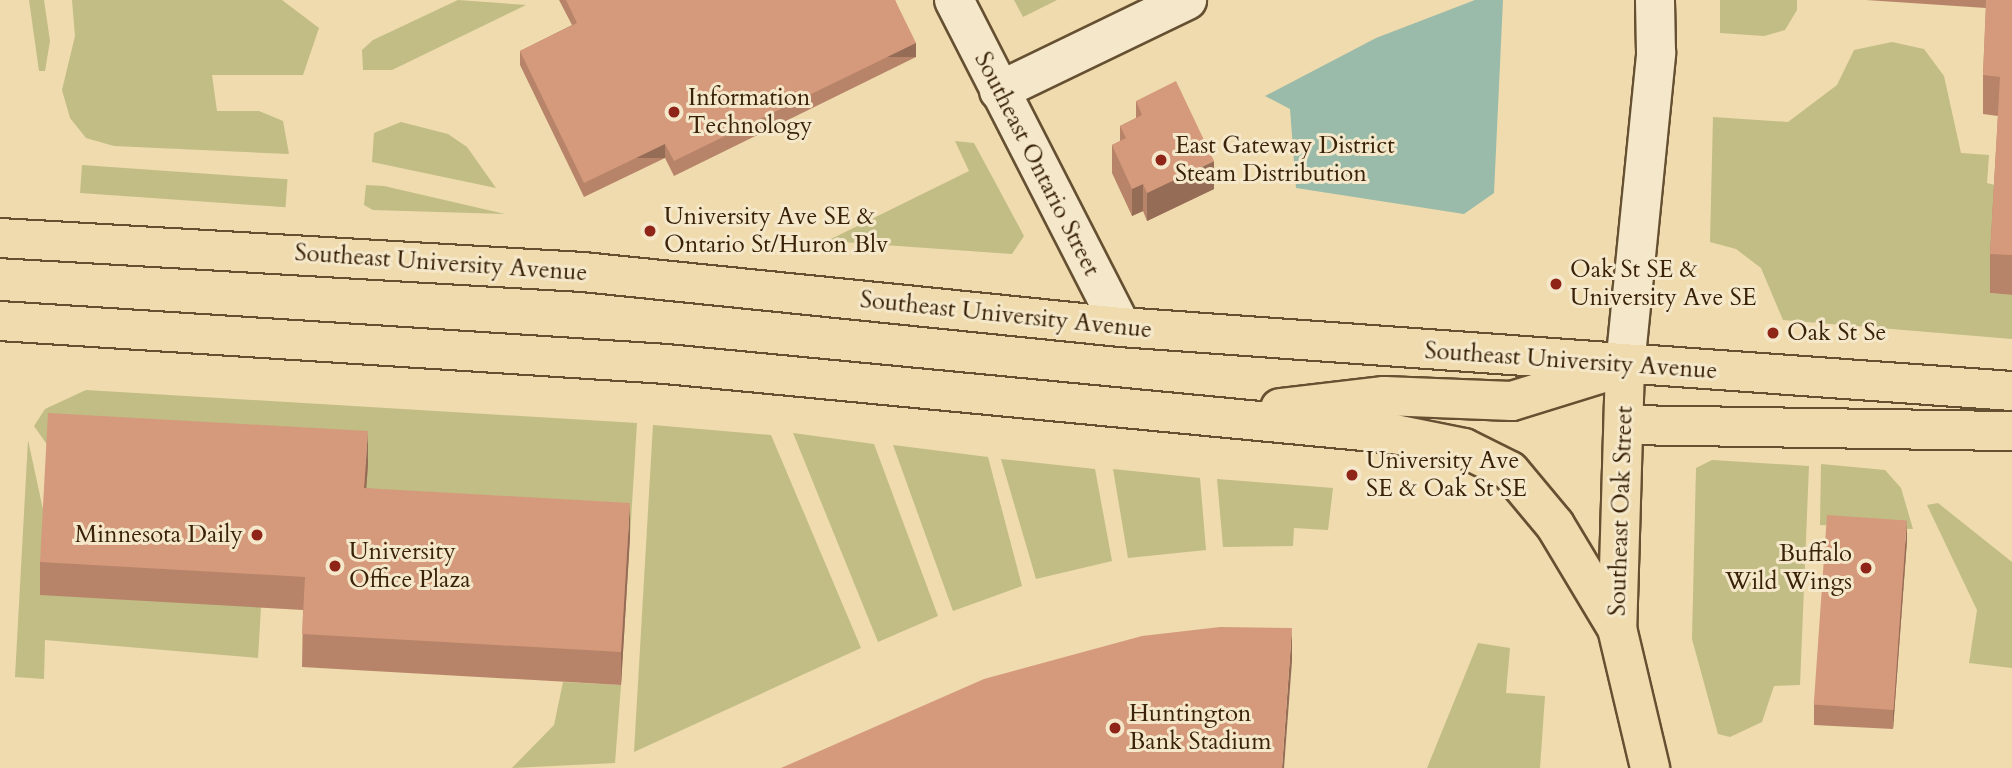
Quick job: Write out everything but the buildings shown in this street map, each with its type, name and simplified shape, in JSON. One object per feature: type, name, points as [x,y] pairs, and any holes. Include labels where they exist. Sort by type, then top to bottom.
[{"type":"main road","name":"Southeast University Avenue","points":[[0,239],[583,272],[1121,327],[1625,366],[2012,391]]},
{"type":"main road","points":[[0,321],[666,364],[1199,418],[1394,434],[1464,448],[1510,471],[1555,525],[1617,628]]},
{"type":"main road","points":[[1199,418],[1384,396],[1512,401],[1625,366]]},
{"type":"main road","name":"Southeast Oak Street","points":[[1625,366],[1617,628],[1650,768]]},
{"type":"main road","points":[[1623,425],[2012,431]]},
{"type":"street","name":"Southeast Ontario Street","points":[[954,0],[1121,327]]},
{"type":"street","points":[[999,91],[1188,0]]},
{"type":"street","name":"Southeast Oak Street","points":[[1625,366],[1656,53],[1655,0]]},
{"type":"shaded area","points":[[29,0],[44,0],[50,41],[45,71],[39,71]]},
{"type":"shaded area","points":[[72,0],[282,0],[319,28],[303,75],[212,75],[217,111],[259,111],[283,121],[289,154],[114,146],[86,138],[70,118],[62,90],[75,36]]},
{"type":"shaded area","points":[[458,0],[526,5],[392,70],[363,70],[362,50],[373,40]]},
{"type":"shaded area","points":[[1014,0],[1057,0],[1023,17]]},
{"type":"shaded area","points":[[1475,0],[1503,0],[1494,193],[1464,214],[1296,188],[1290,109],[1265,96],[1376,38]]},
{"type":"shaded area","points":[[1720,0],[1797,0],[1797,10],[1785,30],[1764,36],[1720,33]]},
{"type":"shaded area","points":[[1892,42],[1924,49],[1944,76],[1961,153],[1989,155],[1987,183],[1999,186],[1990,293],[2012,295],[2012,339],[1783,320],[1761,268],[1736,249],[1710,242],[1713,117],[1788,122],[1837,85],[1854,50]]},
{"type":"shaded area","points":[[401,122],[448,134],[467,147],[496,188],[372,162],[374,133]]},
{"type":"shaded area","points":[[955,141],[974,143],[1024,236],[1012,254],[827,241],[969,171]]},
{"type":"shaded area","points":[[82,165],[287,179],[286,207],[80,193]]},
{"type":"shaded area","points":[[366,185],[384,186],[505,214],[373,210],[364,205]]},
{"type":"shaded area","points":[[86,390],[637,423],[630,537],[364,521],[48,446],[34,426],[45,409]]},
{"type":"shaded area","points":[[653,425],[771,435],[861,648],[634,752]]},
{"type":"shaded area","points":[[793,433],[874,444],[938,616],[878,642]]},
{"type":"shaded area","points":[[28,440],[44,514],[261,607],[258,658],[45,640],[44,679],[15,677]]},
{"type":"shaded area","points":[[893,445],[988,457],[1022,586],[953,611]]},
{"type":"shaded area","points":[[1001,459],[1095,469],[1112,561],[1036,579]]},
{"type":"shaded area","points":[[1712,460],[1809,466],[1800,685],[1774,686],[1762,722],[1730,737],[1718,734],[1692,639],[1696,468]]},
{"type":"shaded area","points":[[1821,464],[1885,470],[1901,488],[1913,529],[1820,525]]},
{"type":"shaded area","points":[[1113,469],[1200,478],[1206,550],[1128,558]]},
{"type":"shaded area","points":[[1217,479],[1333,488],[1328,530],[1294,528],[1293,546],[1223,547]]},
{"type":"shaded area","points":[[1938,503],[2012,562],[2012,668],[1969,663],[1977,610],[1927,505]]},
{"type":"shaded area","points":[[1478,643],[1510,648],[1506,693],[1545,696],[1540,768],[1427,768]]},
{"type":"shaded area","points":[[563,682],[621,685],[615,763],[512,768],[554,725]]},
{"type":"place","name":"Information Technology","points":[[674,112]]},
{"type":"place","name":"East Gateway District Steam Distribution","points":[[1161,160]]},
{"type":"place","name":"University Ave SE & Ontario St/Huron Blv","points":[[650,231]]},
{"type":"place","name":"Oak St SE & University Ave SE","points":[[1556,284]]},
{"type":"place","name":"Oak St Se","points":[[1773,333]]},
{"type":"place","name":"University Ave SE & Oak St SE","points":[[1352,475]]},
{"type":"place","name":"Minnesota Daily","points":[[257,535]]},
{"type":"place","name":"University Office Plaza","points":[[335,566]]},
{"type":"place","name":"Buffalo Wild Wings","points":[[1866,568]]},
{"type":"place","name":"Huntington Bank Stadium","points":[[1115,728]]}]
